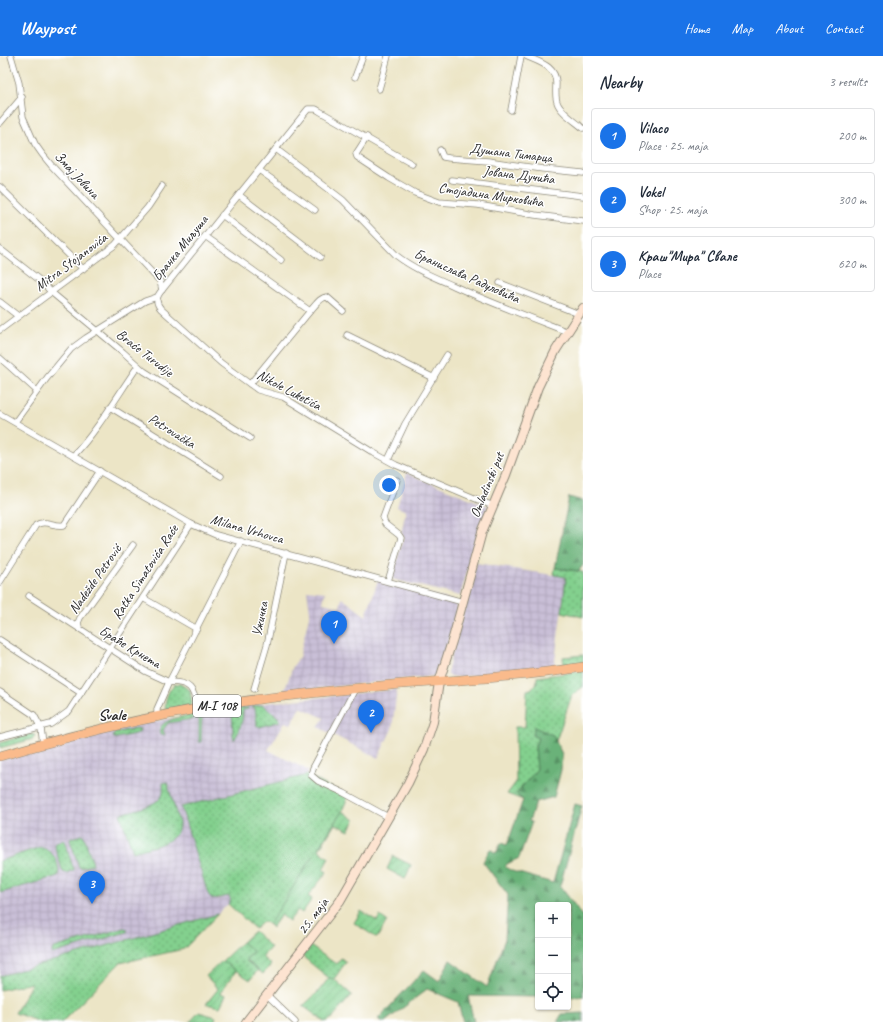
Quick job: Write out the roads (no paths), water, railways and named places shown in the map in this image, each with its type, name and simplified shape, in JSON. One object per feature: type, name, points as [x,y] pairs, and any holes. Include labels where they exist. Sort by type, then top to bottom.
[{"type":"main road","name":"M-I 108","points":[[0,756],[43,744],[157,717],[266,698],[524,675],[583,667]]},
{"type":"street","name":"Змај Јовина","points":[[12,56],[22,97],[23,118],[35,144],[51,165],[160,281],[162,290]]},
{"type":"street","points":[[355,77],[363,56]]},
{"type":"street","points":[[379,90],[388,56]]},
{"type":"street","points":[[510,110],[522,56]]},
{"type":"street","points":[[526,56],[552,69],[556,79],[557,102],[560,107],[583,128]]},
{"type":"street","points":[[0,123],[22,97]]},
{"type":"street","name":"Бранка Миљуша","points":[[157,297],[308,109],[316,109],[367,137]]},
{"type":"street","points":[[367,137],[412,164]]},
{"type":"street","name":"Стојадина Мирковића","points":[[367,137],[356,154],[357,157],[415,193],[446,203],[478,205],[535,215],[583,221]]},
{"type":"street","name":"Бранислава Радуловића","points":[[276,149],[343,200],[397,256],[407,263],[427,274],[489,302],[568,332]]},
{"type":"street","name":"Душана Тимарца","points":[[440,150],[443,157],[449,158],[488,161],[583,173]]},
{"type":"street","points":[[259,170],[315,210]]},
{"type":"street","name":"Јована Дучића","points":[[452,180],[583,196]]},
{"type":"street","name":"Mitra Stojanovića","points":[[0,330],[115,245],[148,207],[162,186]]},
{"type":"street","points":[[0,187],[83,269]]},
{"type":"street","points":[[239,195],[320,257]]},
{"type":"street","name":"Бранка Миљуша","points":[[222,215],[281,260]]},
{"type":"street","points":[[205,236],[310,311]]},
{"type":"street","name":"Braće Turudije","points":[[0,249],[42,282],[51,292],[138,366],[250,438]]},
{"type":"street","points":[[500,283],[581,311]]},
{"type":"street","points":[[15,422],[37,391],[71,350],[145,301],[157,297]]},
{"type":"street","name":"Nikole Luketića","points":[[157,297],[158,304],[161,309],[221,363],[258,390],[283,398],[388,460],[493,506]]},
{"type":"street","points":[[250,384],[310,311],[324,297],[331,300],[344,311]]},
{"type":"street","points":[[0,302],[18,316]]},
{"type":"street","name":"Omladinski put","points":[[439,682],[453,638],[482,532],[538,387],[556,350],[581,311]]},
{"type":"street","points":[[347,335],[434,378]]},
{"type":"street","points":[[388,460],[406,424],[447,354]]},
{"type":"street","points":[[0,358],[37,391]]},
{"type":"street","points":[[73,456],[80,449],[138,366]]},
{"type":"street","name":"Petrovačka","points":[[110,407],[221,476]]},
{"type":"street","name":"Milana Vrhovca","points":[[0,414],[191,524],[216,535],[463,602]]},
{"type":"street","points":[[0,582],[36,525],[43,522],[56,526],[64,525],[100,471]]},
{"type":"street","points":[[388,581],[401,538],[385,524],[384,518],[397,480]]},
{"type":"street","name":"Ratka Simatovića Raće","points":[[0,737],[41,728],[51,724],[69,711],[191,524]]},
{"type":"street","name":"Браће Крнета","points":[[30,596],[79,627],[81,631],[145,671],[170,682],[241,541]]},
{"type":"street","name":"Nadežde Petrović","points":[[79,627],[78,623],[80,618],[133,545]]},
{"type":"street","name":"Ужичка","points":[[254,689],[267,645],[286,553]]},
{"type":"street","points":[[143,598],[197,629]]},
{"type":"street","points":[[0,640],[81,693]]},
{"type":"street","points":[[157,717],[158,706],[170,682],[180,682],[189,686],[192,689],[198,709]]},
{"type":"street","name":"25. маја","points":[[246,1022],[307,946],[340,901],[408,783],[424,749],[433,722],[439,682]]},
{"type":"street","points":[[355,689],[313,768],[312,774],[318,781],[344,793],[388,817]]},
{"type":"street","points":[[0,692],[34,715],[41,728],[43,744]]},
{"type":"street","points":[[267,994],[295,1022]]},
{"type":"place","name":"Vilaco","points":[[334,644]]},
{"type":"place","name":"Vokel","points":[[371,733]]},
{"type":"place","name":"Краш\"Мира\" Свале","points":[[92,904]]},
{"type":"district","name":"Svale","points":[[112,715]]}]
